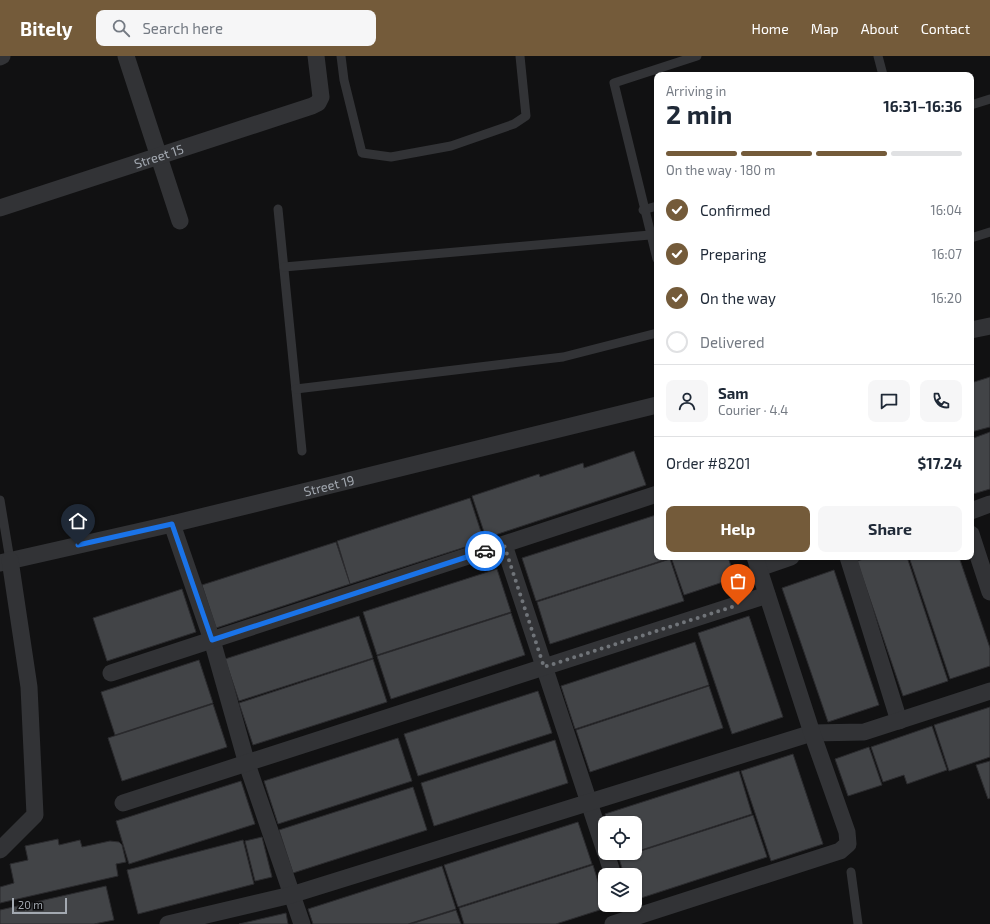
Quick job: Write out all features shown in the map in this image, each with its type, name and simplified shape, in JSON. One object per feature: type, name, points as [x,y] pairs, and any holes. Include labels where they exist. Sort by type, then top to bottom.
[{"type":"street","points":[[126,56],[180,221]]},
{"type":"street","name":"Street 15","points":[[0,208],[318,103],[321,97],[316,56]]},
{"type":"street","points":[[974,329],[990,326]]},
{"type":"street","name":"Street 19","points":[[5,562],[172,524],[654,406]]},
{"type":"street","points":[[112,673],[654,495]]},
{"type":"street","points":[[974,509],[990,504]]},
{"type":"street","points":[[172,524],[212,640],[247,764],[290,895],[302,924]]},
{"type":"street","points":[[974,543],[990,592]]},
{"type":"street","points":[[504,545],[598,830]]},
{"type":"street","points":[[621,916],[840,851],[848,844],[847,832],[812,733],[757,562],[771,560]]},
{"type":"street","points":[[849,560],[899,721]]},
{"type":"street","points":[[0,850],[35,815],[29,687],[5,562]]},
{"type":"street","points":[[123,803],[768,595]]},
{"type":"street","points":[[168,924],[290,895],[812,733],[864,732],[990,691]]},
{"type":"lane","points":[[340,56],[344,80],[362,153],[391,157],[451,146],[514,124],[526,116],[520,56]]},
{"type":"lane","points":[[654,249],[643,210],[614,83],[697,56]]},
{"type":"lane","points":[[878,56],[883,72]]},
{"type":"lane","points":[[974,104],[990,99]]},
{"type":"lane","points":[[643,210],[654,207]]},
{"type":"lane","points":[[278,209],[302,451]]},
{"type":"lane","points":[[974,237],[990,232]]},
{"type":"lane","points":[[284,267],[650,235]]},
{"type":"lane","points":[[296,389],[563,356],[654,334]]},
{"type":"lane","points":[[0,500],[5,562]]},
{"type":"lane","points":[[851,872],[858,924]]},
{"type":"building","points":[[990,377],[990,427],[974,431],[974,382]]},
{"type":"building","points":[[990,432],[990,489],[974,494],[974,438]]},
{"type":"building","points":[[634,451],[646,485],[486,538],[472,496],[539,474],[540,477],[583,463],[584,468]]},
{"type":"building","points":[[470,498],[484,541],[350,584],[337,541]]},
{"type":"building","points":[[654,516],[654,560],[664,560],[536,601],[522,558]]},
{"type":"building","points":[[336,542],[350,584],[216,628],[202,585]]},
{"type":"building","points":[[667,560],[670,560],[684,601],[550,644],[537,602]]},
{"type":"building","points":[[672,560],[729,560],[735,578],[684,595]]},
{"type":"building","points":[[908,560],[948,681],[903,696],[857,561]]},
{"type":"building","points":[[910,560],[960,560],[990,648],[990,666],[950,679]]},
{"type":"building","points":[[497,569],[511,612],[377,655],[363,612]]},
{"type":"building","points":[[834,570],[879,705],[828,722],[782,588]]},
{"type":"building","points":[[182,589],[196,632],[107,661],[93,618]]},
{"type":"building","points":[[511,613],[525,655],[391,699],[377,656]]},
{"type":"building","points":[[359,616],[373,658],[239,701],[225,659]]},
{"type":"building","points":[[749,616],[783,717],[732,734],[698,633]]},
{"type":"building","points":[[695,642],[709,685],[575,729],[561,686]]},
{"type":"building","points":[[373,659],[387,702],[253,745],[239,703]]},
{"type":"building","points":[[199,660],[213,703],[115,735],[101,692]]},
{"type":"building","points":[[709,686],[723,728],[590,772],[576,730]]},
{"type":"building","points":[[538,691],[552,733],[418,776],[404,734]]},
{"type":"building","points":[[213,704],[227,747],[122,781],[108,738]]},
{"type":"building","points":[[990,707],[990,757],[949,771],[934,725]]},
{"type":"building","points":[[932,726],[947,770],[907,784],[904,775],[883,782],[871,747]]},
{"type":"building","points":[[398,738],[412,781],[278,824],[264,781]]},
{"type":"building","points":[[555,740],[568,783],[434,826],[421,783]]},
{"type":"building","points":[[869,747],[882,785],[848,796],[835,759]]},
{"type":"building","points":[[793,754],[823,844],[771,861],[741,771]]},
{"type":"building","points":[[990,761],[990,798],[988,799],[976,765]]},
{"type":"building","points":[[739,771],[752,814],[642,850],[642,816],[606,816],[605,814]]},
{"type":"building","points":[[241,781],[255,824],[129,864],[116,821]]},
{"type":"building","points":[[413,787],[427,830],[293,873],[279,830]]},
{"type":"building","points":[[753,815],[767,857],[642,898],[642,868],[622,868],[620,860],[642,860],[642,851]]},
{"type":"building","points":[[578,822],[592,864],[458,907],[444,865]]},
{"type":"building","points":[[262,837],[272,877],[255,881],[245,841]]},
{"type":"building","points":[[58,839],[59,845],[80,840],[82,847],[110,841],[119,842],[122,845],[126,862],[116,864],[118,876],[0,903],[0,887],[14,883],[10,864],[28,860],[25,846]]},
{"type":"building","points":[[243,840],[254,884],[138,914],[127,870]]},
{"type":"building","points":[[593,865],[598,882],[598,911],[556,924],[464,924],[459,908]]},
{"type":"building","points":[[442,866],[456,909],[408,924],[313,924],[308,909]]},
{"type":"building","points":[[106,886],[114,920],[94,924],[0,924],[0,910]]},
{"type":"building","points":[[456,910],[461,924],[411,924]]},
{"type":"building","points":[[286,913],[288,924],[239,924]]},
{"type":"way so far","points":[[485,551],[504,545],[544,667],[738,605]]},
{"type":"route","points":[[78,545],[172,524],[212,640],[485,551]]}]
